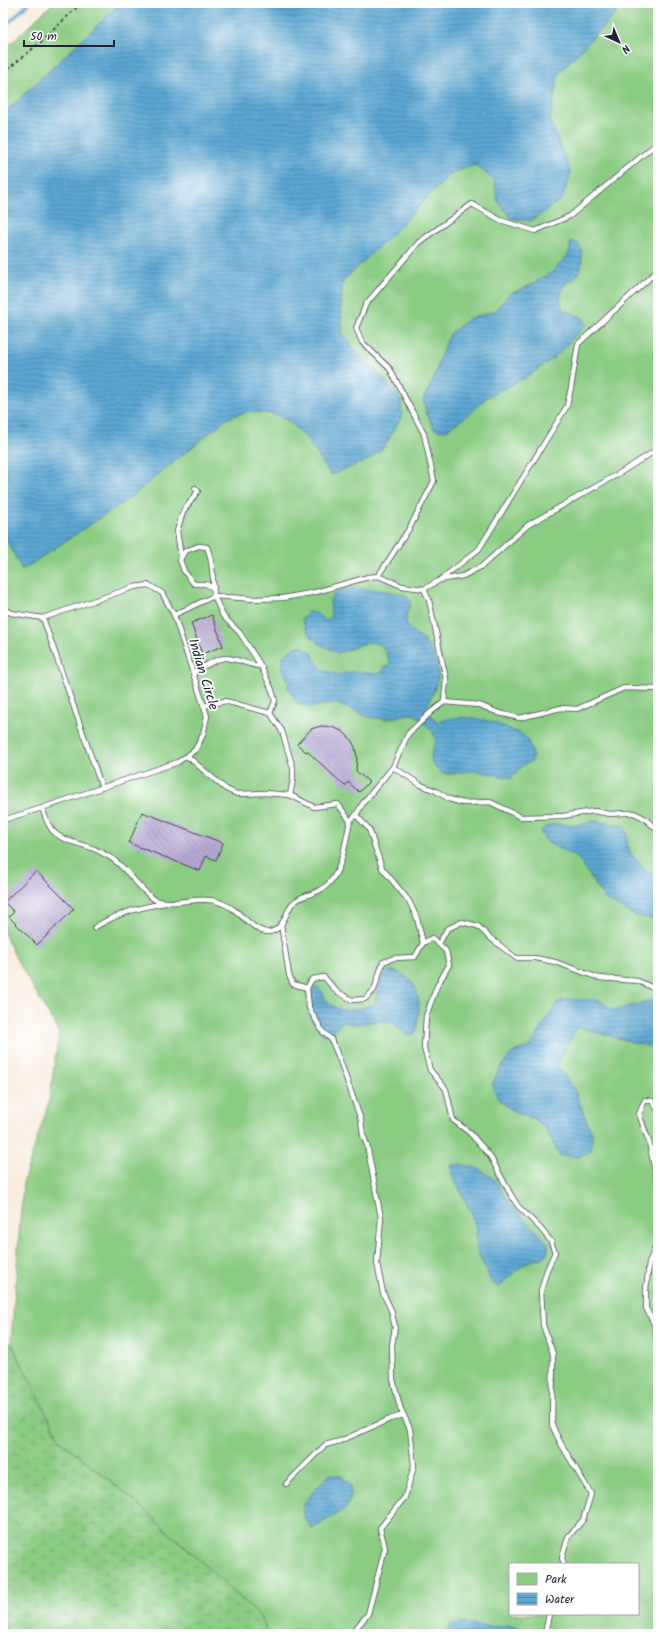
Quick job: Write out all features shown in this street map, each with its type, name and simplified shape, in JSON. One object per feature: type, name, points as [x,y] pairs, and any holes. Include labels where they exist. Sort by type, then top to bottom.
[{"type":"lane","points":[[378,576],[409,529],[434,482],[424,434],[390,369],[362,342],[356,328],[366,304],[419,242],[472,204],[500,220],[535,231],[570,216],[658,144]]},
{"type":"lane","points":[[174,615],[214,596],[254,600],[284,598],[316,592],[368,576],[378,576],[402,586],[424,589],[440,580],[480,549],[567,406],[578,344],[658,270]]},
{"type":"lane","points":[[440,580],[463,576],[482,566],[528,525],[618,474],[658,449]]},
{"type":"lane","points":[[182,558],[177,531],[183,512],[198,491],[195,488]]},
{"type":"lane","points":[[213,588],[206,584],[194,584],[184,571],[180,560],[185,551],[199,546],[207,547],[210,554],[214,596],[223,616],[240,633],[261,666],[275,700],[270,713]]},
{"type":"lane","name":"Indian Circle","points":[[3,609],[11,613],[43,618],[134,586],[149,585],[162,593],[174,615],[207,716],[203,735],[195,750],[178,762],[3,820]]},
{"type":"lane","points":[[424,589],[429,600],[446,679],[444,702]]},
{"type":"lane","points":[[43,618],[102,788]]},
{"type":"lane","points":[[193,673],[226,657],[253,666],[261,666]]},
{"type":"lane","points":[[94,928],[106,920],[145,906],[204,900],[218,902],[232,908],[252,925],[266,932],[274,931],[281,924],[293,903],[322,889],[332,880],[341,861],[350,821],[393,767],[408,734],[430,712],[444,702],[479,705],[499,713],[520,718],[561,708],[577,709],[624,688],[658,689]]},
{"type":"lane","points":[[204,706],[225,701],[270,713],[282,731],[293,768],[293,780],[290,795]]},
{"type":"lane","points":[[186,756],[226,789],[237,794],[265,793],[290,795],[314,808],[338,804],[350,821]]},
{"type":"lane","points":[[393,767],[421,785],[436,791],[449,799],[463,803],[490,802],[521,817],[563,816],[594,811],[610,814],[634,813],[644,818],[658,830]]},
{"type":"lane","points":[[42,808],[50,829],[58,836],[68,841],[102,852],[121,865],[154,899],[167,903]]},
{"type":"lane","points":[[356,815],[369,829],[382,868],[409,901],[417,918],[423,944]]},
{"type":"lane","points":[[439,944],[447,929],[462,922],[478,926],[488,936],[516,958],[535,958],[555,962],[600,978],[638,981],[651,987],[658,986]]},
{"type":"lane","points":[[281,924],[289,975],[293,984],[307,988]]},
{"type":"lane","points":[[351,1634],[368,1614],[384,1548],[380,1528],[405,1498],[414,1466],[410,1429],[403,1415],[393,1379],[392,1345],[395,1327],[391,1310],[383,1293],[377,1263],[381,1218],[367,1145],[363,1135],[361,1120],[331,1039],[324,1032],[309,1008],[307,988],[312,979],[324,977],[336,991],[352,1000],[365,999],[374,990],[384,962],[394,958],[415,957],[423,944],[432,938],[446,951],[449,964],[437,986],[426,1016],[424,1048],[430,1070],[446,1090],[453,1120],[470,1133],[490,1156],[518,1206],[550,1240],[555,1252],[547,1270],[541,1290],[543,1325],[553,1354],[552,1425],[560,1442],[591,1494],[583,1520],[568,1537],[562,1558],[564,1563]]},
{"type":"lane","points":[[658,1110],[652,1101],[645,1100],[639,1114],[649,1142],[658,1186]]},
{"type":"lane","points":[[658,1240],[649,1263],[646,1308],[654,1326],[658,1348]]},
{"type":"lane","points":[[286,1484],[324,1445],[340,1441],[390,1419],[403,1415]]},
{"type":"lane","points":[[545,1634],[549,1615]]},
{"type":"path","points":[[3,73],[42,40],[81,3]]},
{"type":"green space","points":[[53,3],[658,3],[658,1634],[268,1634],[260,1616],[136,1502],[60,1440],[11,1343],[23,1183],[49,1102],[59,1032],[17,960],[3,931],[3,51]]},
{"type":"green space","points":[[11,1343],[60,1440],[136,1502],[260,1616],[268,1634],[3,1634],[3,1350]]},
{"type":"water","points":[[121,3],[621,3],[617,12],[559,73],[550,120],[571,173],[562,199],[531,221],[511,218],[498,202],[494,180],[475,165],[451,173],[397,229],[343,281],[341,300],[342,332],[360,356],[390,385],[401,400],[402,416],[384,447],[370,459],[331,475],[306,438],[289,421],[273,414],[249,411],[228,418],[127,500],[22,570],[3,532],[3,114]]},
{"type":"water","points":[[571,241],[579,244],[581,248],[582,263],[576,276],[565,283],[561,294],[561,303],[564,310],[582,317],[587,324],[554,358],[526,377],[486,398],[472,412],[445,431],[434,429],[426,412],[423,399],[434,379],[440,357],[450,334],[468,319],[495,311],[509,294],[525,288],[542,277],[550,274],[569,254]]},
{"type":"water","points":[[349,588],[381,590],[406,595],[411,603],[406,616],[407,624],[411,630],[423,639],[433,655],[438,670],[436,685],[426,709],[437,722],[446,719],[475,718],[503,726],[525,737],[530,747],[533,760],[522,766],[512,778],[476,771],[454,774],[444,773],[435,767],[431,758],[436,742],[433,732],[416,715],[409,714],[386,719],[369,717],[335,703],[310,707],[297,703],[288,687],[288,680],[283,667],[283,656],[292,649],[301,645],[312,653],[315,661],[323,670],[339,675],[348,672],[379,674],[390,663],[386,652],[381,646],[375,643],[362,644],[338,653],[320,644],[307,632],[302,619],[308,612],[316,613],[325,621],[331,618],[330,600],[337,592]]},
{"type":"water","points":[[593,821],[624,826],[626,829],[631,854],[653,875],[658,874],[658,919],[636,916],[605,899],[578,858],[547,842],[540,832],[544,828],[554,824],[580,825]]},
{"type":"water","points":[[391,970],[401,974],[409,980],[414,986],[417,994],[419,1012],[416,1032],[410,1036],[392,1023],[381,1021],[354,1024],[342,1021],[332,1035],[324,1035],[312,1021],[311,993],[313,989],[318,987],[329,1003],[339,1009],[351,1010],[364,1008],[375,1004],[381,980],[386,973]]},
{"type":"water","points":[[658,998],[658,1045],[647,1046],[577,1027],[557,1065],[574,1089],[592,1133],[591,1151],[579,1157],[559,1155],[547,1131],[535,1119],[513,1111],[499,1100],[492,1085],[500,1068],[512,1053],[530,1047],[557,1003],[568,999],[599,1000],[612,1010]]},
{"type":"water","points":[[462,1164],[479,1169],[494,1179],[510,1204],[548,1243],[548,1251],[543,1258],[535,1259],[524,1265],[499,1287],[492,1283],[478,1253],[476,1240],[477,1230],[472,1214],[452,1175],[452,1165]]},
{"type":"water","points":[[330,1474],[341,1476],[350,1484],[351,1498],[346,1508],[312,1529],[304,1517],[303,1505]]},
{"type":"water","points":[[467,1623],[489,1627],[511,1625],[519,1627],[527,1634],[445,1634],[451,1625]]},
{"type":"building","points":[[212,615],[223,646],[202,654],[191,623]]},
{"type":"building","points":[[321,726],[332,727],[342,731],[350,738],[355,747],[357,757],[356,771],[369,782],[359,792],[348,782],[345,786],[307,751],[306,752],[297,744],[311,729]]},
{"type":"building","points":[[142,812],[223,843],[216,860],[206,856],[200,871],[129,843]]},
{"type":"building","points":[[36,871],[74,909],[37,945],[9,917],[14,912],[4,902]]},
{"type":"waterway","points":[[3,28],[29,3]]}]
